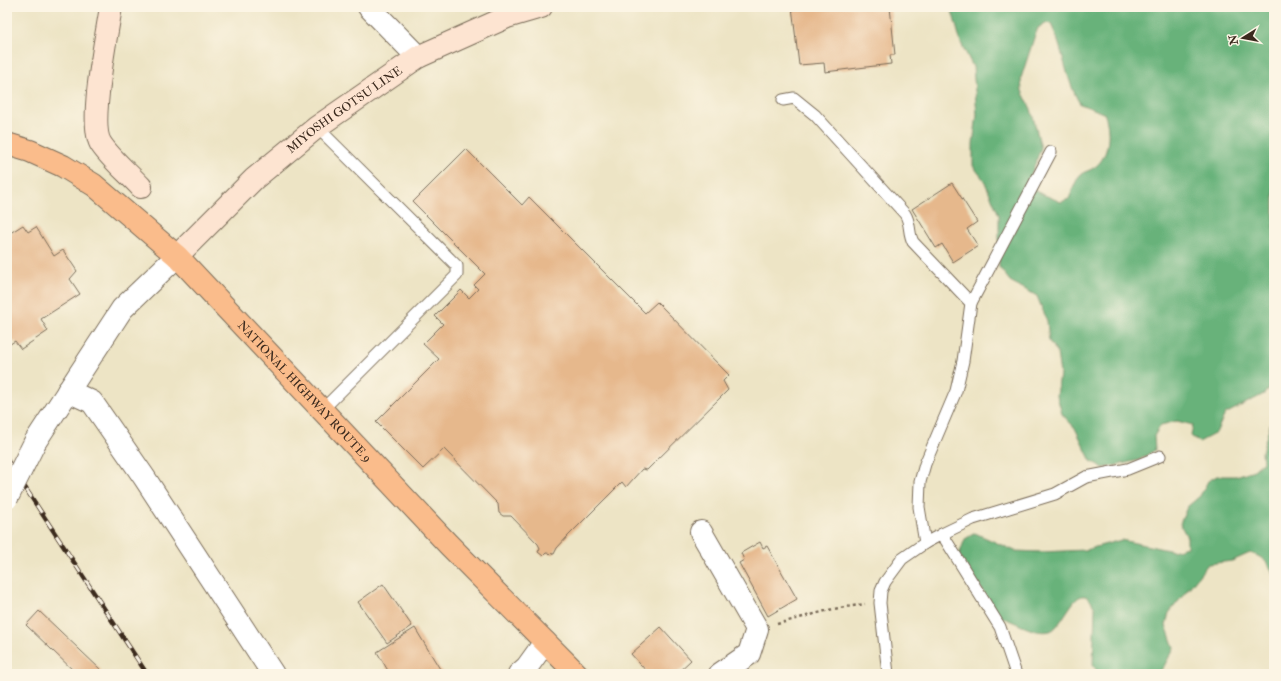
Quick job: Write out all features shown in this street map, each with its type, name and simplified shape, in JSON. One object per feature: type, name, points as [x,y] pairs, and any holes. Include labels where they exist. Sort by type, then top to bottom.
[{"type":"highway","name":"NATIONAL HIGHWAY ROUTE 9","points":[[7,144],[30,151],[62,166],[94,185],[178,256],[448,544],[577,674]]},
{"type":"main road","points":[[111,7],[96,110],[96,128],[100,143],[141,187]]},
{"type":"main road","name":"MIYOSHI GOTSU LINE","points":[[178,256],[254,179],[317,127],[418,57],[507,17],[541,7]]},
{"type":"street","points":[[369,7],[418,57]]},
{"type":"street","points":[[7,498],[35,442],[122,309],[178,256]]},
{"type":"street","points":[[68,391],[92,402],[144,477],[273,674]]},
{"type":"street","points":[[701,532],[757,629],[749,654],[720,674]]},
{"type":"street","points":[[519,674],[527,667],[545,642]]},
{"type":"lane","points":[[783,100],[794,98],[820,121],[905,214],[910,225],[910,234],[913,242],[971,303]]},
{"type":"lane","points":[[317,127],[456,266],[458,272],[457,275],[322,410]]},
{"type":"lane","points":[[925,543],[919,507],[920,482],[925,464],[956,391],[964,361],[971,303],[1051,152]]},
{"type":"lane","points":[[888,674],[880,603],[881,591],[891,573],[902,559],[925,543],[973,519],[1055,494],[1086,477],[1128,469],[1160,456]]},
{"type":"lane","points":[[942,534],[1000,627],[1016,674]]},
{"type":"path","points":[[757,629],[833,609],[880,603]]},
{"type":"green space","points":[[951,7],[1274,7],[1274,383],[1264,394],[1225,414],[1216,433],[1199,442],[1191,436],[1193,425],[1177,421],[1161,425],[1154,436],[1155,450],[1139,460],[1104,468],[1091,461],[1075,428],[1062,414],[1057,396],[1060,374],[1057,353],[1049,341],[1047,321],[1037,296],[1010,281],[999,267],[999,215],[984,180],[973,166],[973,144],[977,115],[973,67],[961,43]],"holes":[[[1045,23],[1051,24],[1059,44],[1071,85],[1080,104],[1104,113],[1108,127],[1108,142],[1104,156],[1093,168],[1079,176],[1069,199],[1061,202],[1035,191],[1029,180],[1041,148],[1031,109],[1022,91],[1021,78],[1038,28]]]},
{"type":"green space","points":[[1274,418],[1274,575],[1265,561],[1250,553],[1232,561],[1208,564],[1169,613],[1166,625],[1174,648],[1163,668],[1156,674],[1099,674],[1093,665],[1095,609],[1089,599],[1083,596],[1078,598],[1072,604],[1061,621],[1050,631],[1037,631],[1000,617],[959,555],[965,539],[975,533],[1015,551],[1041,552],[1085,550],[1121,540],[1173,551],[1187,547],[1187,537],[1180,524],[1187,507],[1200,496],[1208,481],[1217,476],[1236,476],[1254,470],[1263,462],[1262,452],[1271,421]]},
{"type":"building","points":[[792,7],[890,7],[895,55],[890,55],[891,64],[825,72],[824,63],[799,65]]},
{"type":"building","points":[[466,149],[522,205],[529,197],[645,313],[657,302],[729,375],[723,381],[728,390],[647,470],[642,469],[626,487],[622,482],[568,536],[557,548],[554,554],[546,553],[543,556],[538,552],[540,548],[538,544],[511,516],[503,516],[499,513],[498,504],[444,449],[423,469],[376,422],[439,359],[423,344],[443,324],[435,316],[461,290],[469,298],[478,289],[474,285],[485,274],[413,202]]},
{"type":"building","points":[[952,183],[977,222],[967,229],[978,246],[953,262],[942,244],[936,248],[912,209]]},
{"type":"building","points":[[23,225],[28,232],[36,227],[54,256],[63,250],[77,271],[70,279],[80,294],[41,319],[48,331],[21,349],[15,341],[7,346],[7,235]]},
{"type":"building","points":[[760,542],[763,548],[767,546],[797,599],[768,616],[739,563],[744,560],[741,553]]},
{"type":"building","points":[[383,584],[412,626],[387,643],[358,602]]},
{"type":"building","points":[[39,611],[101,670],[98,674],[77,674],[26,625]]},
{"type":"building","points":[[661,627],[691,660],[676,674],[649,674],[631,654]]},
{"type":"building","points":[[415,628],[443,674],[390,674],[377,652]]},
{"type":"railway","points":[[7,460],[147,674]]}]
